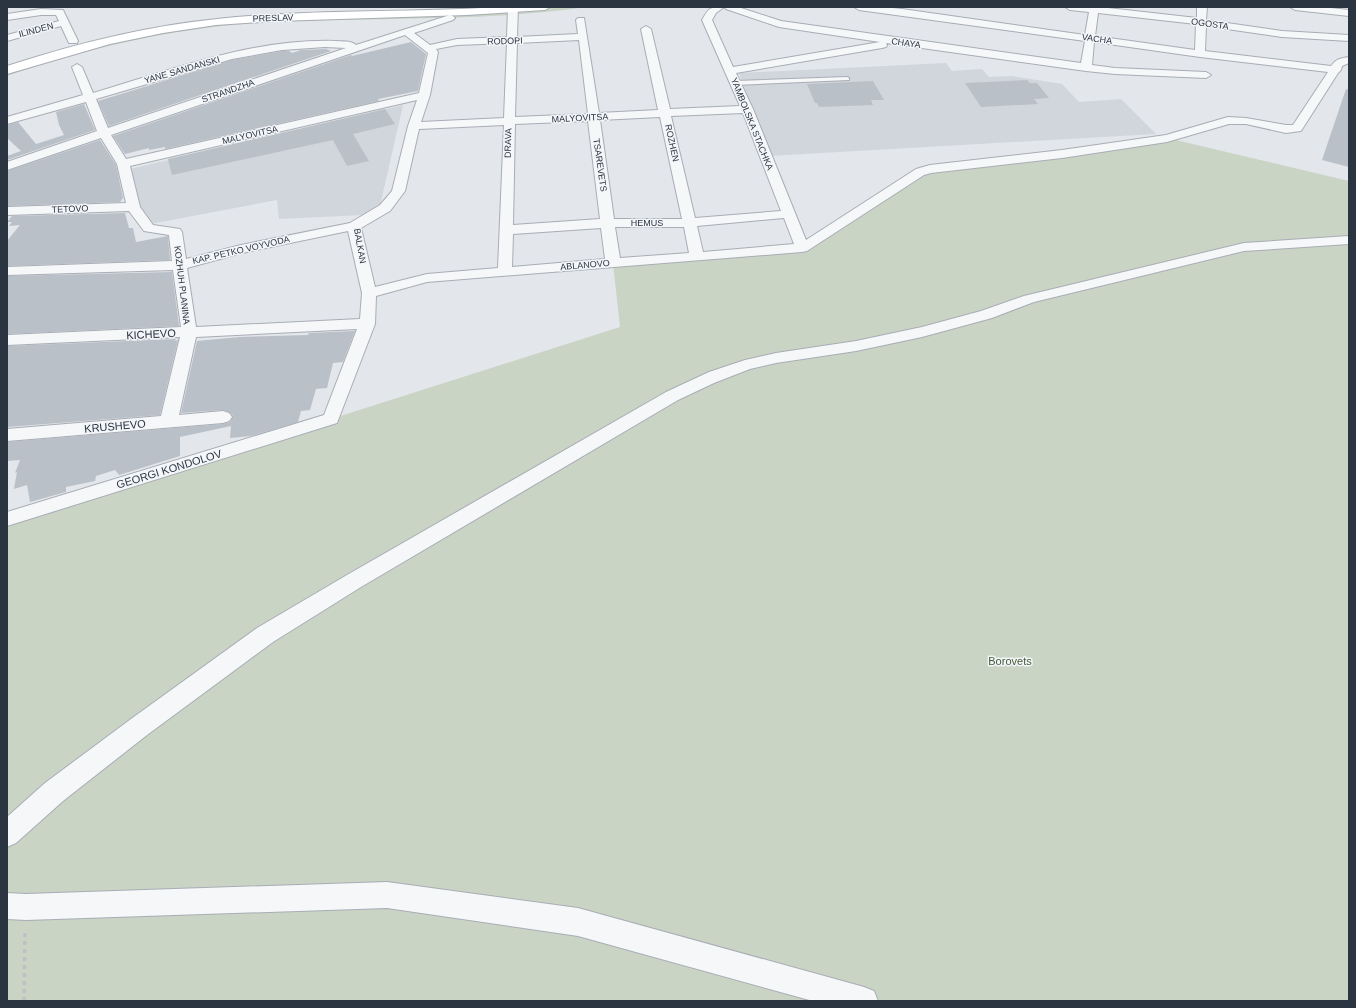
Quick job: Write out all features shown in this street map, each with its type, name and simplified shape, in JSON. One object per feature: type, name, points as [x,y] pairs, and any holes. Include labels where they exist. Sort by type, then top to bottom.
[{"type":"main road","name":"PRESLAV","points":[[7,70],[55,54],[131,35],[215,22],[258,18],[512,10],[545,7]]},
{"type":"street","name":"YAMBOLSKA STACHKA","points":[[719,7],[712,11],[706,20],[747,109],[802,248]]},
{"type":"street","name":"CHAYA","points":[[729,7],[779,24],[899,42],[922,41],[1086,68],[1206,76]]},
{"type":"street","name":"VACHA","points":[[859,7],[932,15],[1200,54],[1296,63],[1336,70]]},
{"type":"street","name":"OGOSTA","points":[[1070,7],[1094,8],[1282,34],[1349,38]]},
{"type":"street","points":[[1200,54],[1202,7]]},
{"type":"street","points":[[1296,7],[1349,13]]},
{"type":"street","points":[[1086,68],[1094,8]]},
{"type":"street","name":"DRAVA","points":[[505,272],[512,10]]},
{"type":"street","points":[[7,17],[41,12],[60,12],[73,41]]},
{"type":"street","name":"STRANDZHA","points":[[7,166],[362,46],[450,18]]},
{"type":"street","name":"TSAREVETS","points":[[581,20],[613,263]]},
{"type":"street","name":"ILINDEN","points":[[7,38],[65,22]]},
{"type":"street","name":"ROZHEN","points":[[646,29],[697,256]]},
{"type":"street","points":[[407,32],[428,48]]},
{"type":"street","name":"RODOPI","points":[[428,48],[457,42],[583,38]]},
{"type":"street","points":[[730,71],[899,42]]},
{"type":"street","name":"YANE SANDANSKI","points":[[7,121],[231,56],[282,47],[325,44],[362,46]]},
{"type":"street","name":"BALKAN","points":[[331,419],[367,324],[369,293],[354,226],[385,208],[398,191],[414,126],[424,94],[433,52],[428,48]]},
{"type":"street","points":[[802,248],[920,172],[930,169],[1062,154],[1167,138],[1228,120],[1246,121],[1286,129],[1297,128],[1336,70],[1338,64],[1349,60]]},
{"type":"street","name":"KOZHUH PLANINA","points":[[77,67],[104,133],[123,164],[134,207],[149,228],[176,232],[188,332],[169,421]]},
{"type":"street","name":"MALYOVITSA","points":[[123,164],[424,94]]},
{"type":"street","name":"MALYOVITSA","points":[[414,126],[747,109]]},
{"type":"street","name":"TETOVO","points":[[7,211],[134,207]]},
{"type":"street","name":"HEMUS","points":[[506,230],[608,223],[689,223],[788,214]]},
{"type":"street","name":"KAP. PETKO VOYVODA","points":[[7,271],[180,265],[241,249],[354,226]]},
{"type":"street","points":[[7,834],[54,792],[139,727],[265,635],[354,581],[700,381],[731,369],[764,361],[918,334],[990,314],[1028,299],[1244,247],[1290,242],[1349,240]]},
{"type":"street","name":"ABLANOVO","points":[[369,293],[427,278],[802,248]]},
{"type":"street","name":"KICHEVO","points":[[7,340],[367,324]]},
{"type":"street","name":"KRUSHEVO","points":[[7,435],[223,416]]},
{"type":"street","name":"GEORGI KONDOLOV","points":[[7,518],[331,419]]},
{"type":"street","points":[[16,906],[387,895],[578,922],[864,1001]]},
{"type":"lane","points":[[735,83],[847,79]]},
{"type":"path","points":[[16,906],[24,1001]]},
{"type":"shaded area","points":[[946,63],[952,71],[982,69],[989,77],[1012,76],[1062,84],[1079,102],[1121,99],[1156,134],[769,156],[739,73]]},
{"type":"shaded area","points":[[403,105],[380,206],[362,215],[279,219],[277,200],[145,225],[130,169]]},
{"type":"green space","points":[[545,7],[586,7],[504,15],[298,21],[225,26],[130,41],[68,57],[7,76],[7,70],[55,54],[215,22]]},
{"type":"green space","name":"Borovets","points":[[1167,138],[1349,181],[1349,1001],[7,1001],[7,519],[331,419],[620,327],[613,263],[802,248],[920,172]]},
{"type":"building","points":[[411,42],[426,54],[418,91],[165,149],[165,147],[149,150],[149,148],[125,154],[113,136],[351,55]]},
{"type":"building","points":[[326,49],[331,51],[109,126],[98,101],[232,60],[282,51],[289,51],[292,53],[301,50]]},
{"type":"building","points":[[1027,80],[1030,83],[1037,83],[1049,98],[1034,99],[1038,104],[981,107],[965,83]]},
{"type":"building","points":[[873,81],[884,100],[871,100],[873,105],[819,107],[817,103],[815,103],[807,84]]},
{"type":"building","points":[[1346,89],[1349,90],[1349,167],[1322,160]]},
{"type":"building","points":[[84,104],[95,130],[7,160],[7,156],[21,151],[7,138],[7,125],[18,122],[36,144],[64,135],[59,125],[56,112]]},
{"type":"building","points":[[385,109],[395,124],[353,134],[369,161],[347,166],[333,140],[172,175],[168,159]]},
{"type":"building","points":[[100,140],[116,165],[123,198],[120,202],[7,206],[7,171]]},
{"type":"building","points":[[125,213],[129,228],[133,228],[136,242],[168,236],[170,260],[7,266],[7,241],[20,225],[9,226],[12,222],[7,222],[12,216]]},
{"type":"building","points":[[172,272],[179,326],[7,334],[7,276]]},
{"type":"building","points":[[355,331],[343,362],[333,363],[327,388],[316,389],[310,410],[301,411],[298,422],[251,436],[230,438],[231,426],[180,437],[180,456],[119,475],[115,470],[96,476],[95,481],[66,487],[66,492],[30,502],[27,485],[14,489],[17,472],[15,473],[20,460],[7,461],[7,442],[223,424],[230,422],[233,416],[229,412],[223,410],[181,413],[197,341],[240,337],[308,335],[309,333]]},
{"type":"building","points":[[176,339],[175,341],[178,340],[160,415],[7,427],[7,346]]}]
